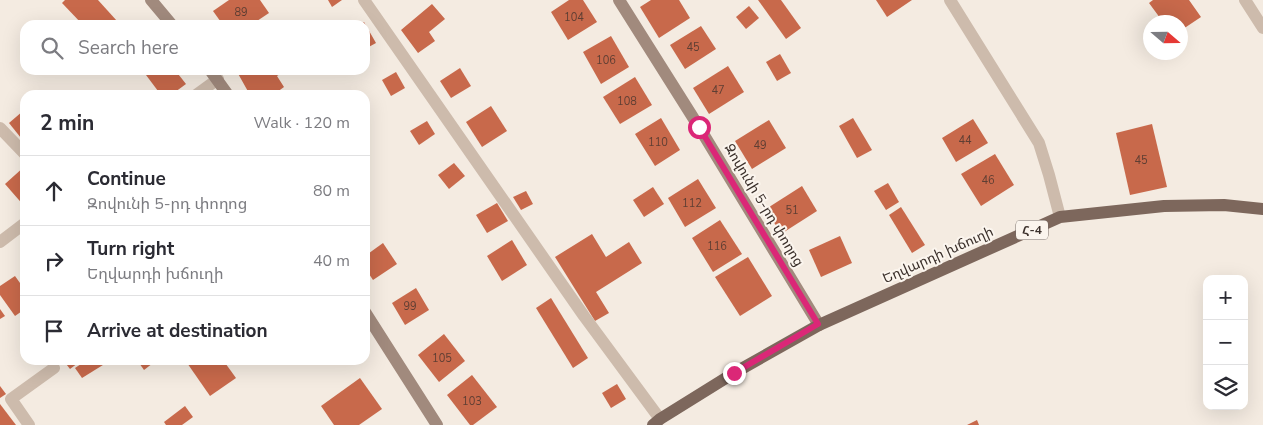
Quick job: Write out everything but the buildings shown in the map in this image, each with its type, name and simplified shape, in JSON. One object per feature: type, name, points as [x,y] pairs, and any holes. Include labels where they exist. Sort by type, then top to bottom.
[{"type":"main road","name":"Եղվարդի խճուղի","points":[[656,422],[734,373],[818,324],[1060,217],[1164,206],[1224,205],[1263,209]]},
{"type":"street","points":[[151,0],[168,20]]},
{"type":"street","points":[[364,0],[656,422]]},
{"type":"street","name":"Զովունի 5-րդ փողոց","points":[[618,0],[699,127],[818,324]]},
{"type":"street","points":[[950,0],[1039,143],[1050,175],[1060,217]]},
{"type":"street","points":[[1245,0],[1263,28]]},
{"type":"street","points":[[200,90],[213,75]]},
{"type":"street","points":[[215,75],[225,90]]},
{"type":"street","points":[[0,128],[20,149]]},
{"type":"street","points":[[0,242],[20,227]]},
{"type":"street","points":[[370,320],[436,425]]},
{"type":"street","points":[[28,425],[11,399],[54,368]]},
{"type":"route","points":[[699,127],[818,324],[734,373]]}]
